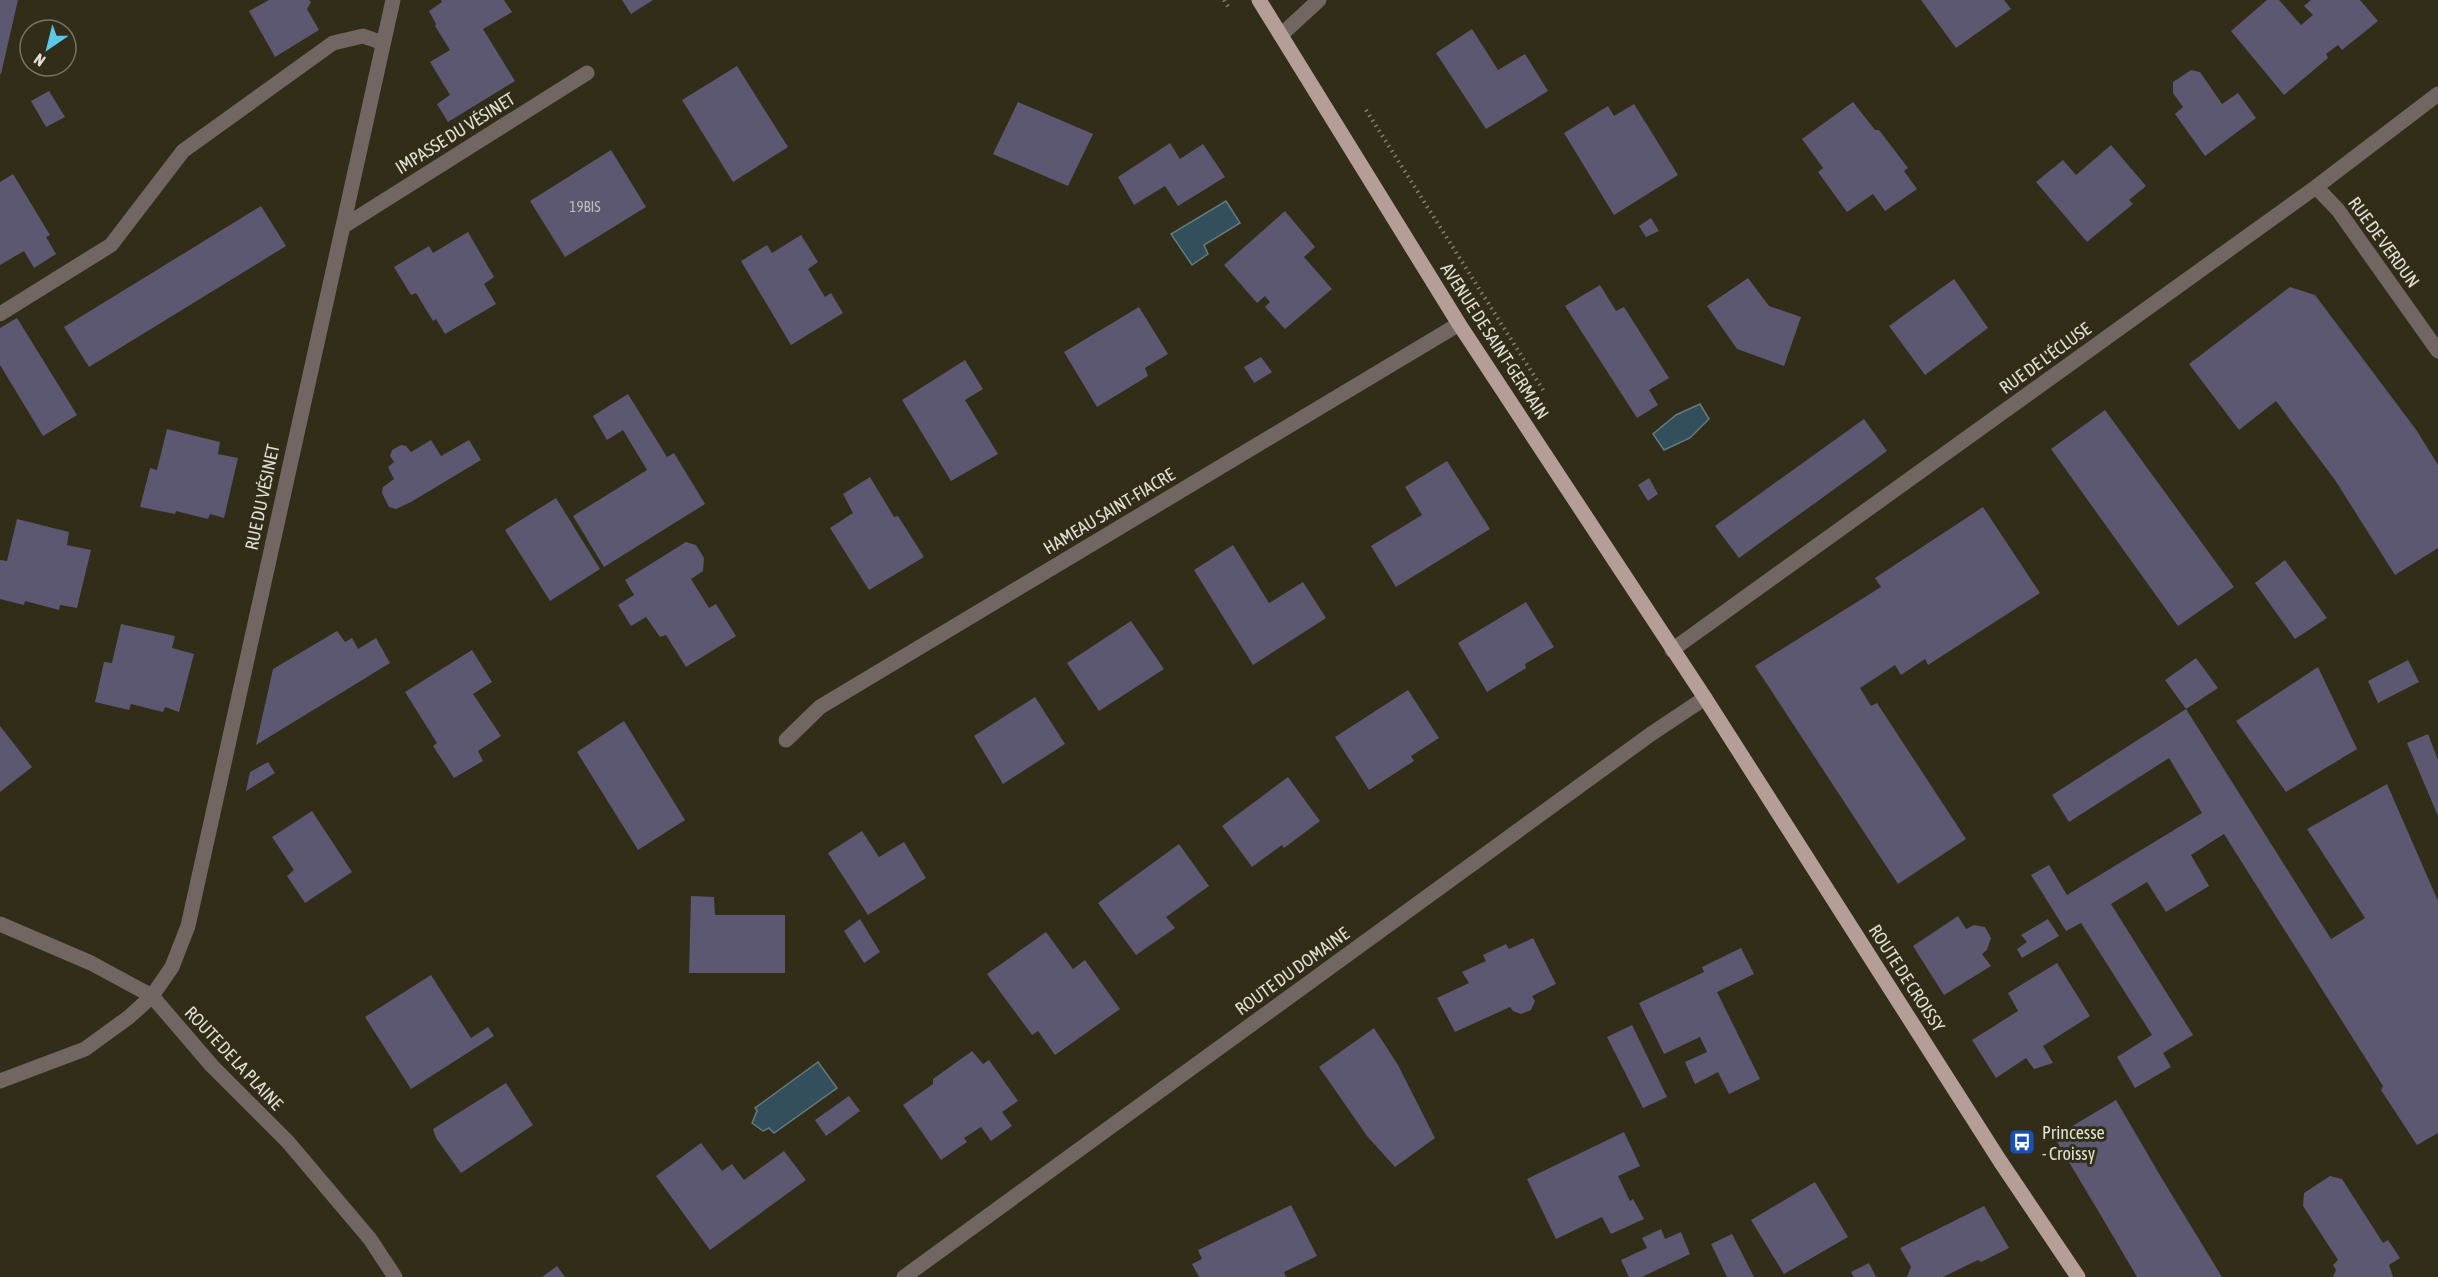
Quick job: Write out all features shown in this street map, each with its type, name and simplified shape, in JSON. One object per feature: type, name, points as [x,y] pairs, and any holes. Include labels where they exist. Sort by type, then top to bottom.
[{"type":"main road","name":"AVENUE DE SAINT-GERMAIN","points":[[1259,0],[1459,324],[1705,698]]},
{"type":"main road","name":"ROUTE DE CROISSY","points":[[1705,698],[2000,1161],[2078,1277]]},
{"type":"street","name":"RUE DU VÉSINET","points":[[0,1081],[85,1049],[152,996],[172,967],[188,926],[393,0]]},
{"type":"street","points":[[1281,35],[1319,0]]},
{"type":"street","points":[[0,315],[111,245],[183,151],[333,43],[363,36],[383,44]]},
{"type":"street","name":"IMPASSE DU VÉSINET","points":[[344,226],[587,73]]},
{"type":"street","name":"RUE DE L'ÉCLUSE","points":[[1672,650],[2316,188],[2438,94]]},
{"type":"street","name":"RUE DE VERDUN","points":[[2316,188],[2337,210],[2438,351]]},
{"type":"street","name":"HAMEAU SAINT-FIACRE","points":[[786,740],[820,707],[1459,324]]},
{"type":"street","name":"ROUTE DU DOMAINE","points":[[904,1277],[1651,734],[1705,698]]},
{"type":"street","name":"ROUTE DE LA PLAINE","points":[[0,924],[91,963],[152,996],[212,1066],[288,1142],[370,1239],[395,1277]]},
{"type":"path","points":[[1363,104],[1546,396]]},
{"type":"water","points":[[1226,201],[1240,223],[1204,245],[1208,254],[1192,265],[1171,234]]},
{"type":"water","points":[[1700,404],[1709,419],[1690,438],[1664,450],[1653,434],[1676,415]]},
{"type":"water","points":[[818,1062],[837,1088],[774,1133],[769,1128],[763,1131],[752,1123],[757,1111],[755,1108]]},
{"type":"building","points":[[0,0],[18,0],[1,74],[0,74]]},
{"type":"building","points":[[269,0],[309,0],[311,2],[307,9],[319,30],[275,57],[249,11]]},
{"type":"building","points":[[441,0],[504,0],[512,12],[483,29],[515,81],[448,122],[437,104],[450,95],[430,62],[450,50],[435,26],[429,11],[442,2]]},
{"type":"building","points":[[622,0],[653,0],[631,14]]},
{"type":"building","points":[[1921,0],[2004,0],[2011,9],[1956,48]]},
{"type":"building","points":[[2267,0],[2279,0],[2301,25],[2313,15],[2304,6],[2311,0],[2360,0],[2378,21],[2342,50],[2338,45],[2326,54],[2328,58],[2284,95],[2231,31]]},
{"type":"building","points":[[1472,29],[1498,70],[1525,54],[1548,91],[1486,129],[1436,53]]},
{"type":"building","points":[[737,66],[788,147],[733,182],[682,100]]},
{"type":"building","points":[[2191,70],[2200,72],[2222,104],[2238,93],[2256,118],[2205,156],[2175,114],[2183,107],[2173,93],[2173,82]]},
{"type":"building","points":[[49,91],[65,117],[46,127],[31,101]]},
{"type":"building","points":[[1018,102],[1093,134],[1068,186],[993,154]]},
{"type":"building","points":[[1853,102],[1875,130],[1879,130],[1908,168],[1904,171],[1917,189],[1885,211],[1873,194],[1847,212],[1818,172],[1823,168],[1802,139]]},
{"type":"building","points":[[1634,104],[1678,175],[1614,215],[1564,133],[1608,106],[1614,116]]},
{"type":"building","points":[[1170,143],[1180,159],[1203,144],[1225,177],[1178,206],[1165,186],[1134,205],[1118,177]]},
{"type":"building","points":[[2111,145],[2146,186],[2129,200],[2133,204],[2087,242],[2036,182],[2063,160],[2076,175]]},
{"type":"building","points":[[611,150],[646,207],[565,257],[530,201]]},
{"type":"building","points":[[13,174],[50,235],[46,237],[56,254],[34,268],[24,251],[0,265],[0,182]]},
{"type":"building","points":[[261,206],[286,246],[89,367],[64,327]]},
{"type":"building","points":[[1285,211],[1315,247],[1304,257],[1332,289],[1285,329],[1265,307],[1270,302],[1265,296],[1257,303],[1224,265]]},
{"type":"building","points":[[1651,218],[1659,231],[1646,237],[1639,226]]},
{"type":"building","points":[[468,232],[494,277],[484,284],[496,304],[445,334],[436,319],[433,321],[416,293],[411,295],[394,267],[429,246],[433,253]]},
{"type":"building","points":[[801,235],[818,262],[808,269],[825,297],[831,293],[843,313],[791,345],[741,261],[767,245],[772,253]]},
{"type":"building","points":[[1748,278],[1769,306],[1801,317],[1784,366],[1737,349],[1707,306]]},
{"type":"building","points":[[1954,279],[1988,328],[1925,375],[1889,326]]},
{"type":"building","points":[[1600,285],[1616,311],[1624,307],[1669,378],[1649,390],[1658,405],[1637,418],[1565,306]]},
{"type":"building","points":[[2290,287],[2315,295],[2417,431],[2438,465],[2438,548],[2395,575],[2335,480],[2276,401],[2239,430],[2189,364]]},
{"type":"building","points":[[1139,307],[1168,354],[1145,368],[1148,376],[1097,407],[1064,352]]},
{"type":"building","points":[[17,318],[77,415],[43,436],[0,365],[0,328]]},
{"type":"building","points":[[1261,357],[1272,372],[1254,383],[1244,367]]},
{"type":"building","points":[[965,360],[983,389],[965,400],[998,454],[951,481],[902,400]]},
{"type":"building","points":[[628,394],[667,457],[674,453],[705,504],[604,567],[573,516],[647,470],[623,430],[607,440],[593,416]]},
{"type":"building","points":[[2105,410],[2234,587],[2178,626],[2051,449]]},
{"type":"building","points":[[1864,419],[1887,451],[1739,558],[1715,526]]},
{"type":"building","points":[[167,429],[220,442],[218,454],[238,458],[224,518],[210,514],[208,519],[176,511],[175,514],[140,507],[150,468],[157,470]]},
{"type":"building","points":[[431,440],[441,456],[469,440],[481,460],[411,502],[396,509],[389,507],[382,493],[383,487],[394,479],[388,467],[394,462],[390,456],[392,450],[401,445],[406,446],[411,452]]},
{"type":"building","points":[[1447,461],[1490,529],[1396,587],[1371,546],[1422,515],[1405,487]]},
{"type":"building","points":[[870,477],[894,517],[898,516],[924,557],[869,590],[830,528],[853,513],[843,494]]},
{"type":"building","points":[[1649,478],[1658,494],[1648,501],[1638,485]]},
{"type":"building","points":[[556,498],[600,569],[550,601],[505,530]]},
{"type":"building","points":[[1983,507],[2040,593],[1928,665],[1925,659],[1901,675],[1895,665],[1860,688],[1871,706],[1877,703],[1966,839],[1898,884],[1755,666],[1881,587],[1875,578]]},
{"type":"building","points":[[17,519],[69,532],[67,545],[91,550],[77,608],[60,605],[59,610],[25,601],[24,605],[0,599],[0,560],[7,561]]},
{"type":"building","points":[[686,542],[696,545],[704,558],[703,571],[691,579],[709,608],[716,604],[736,636],[686,667],[666,635],[660,637],[646,617],[631,626],[618,605],[634,595],[625,580]]},
{"type":"building","points":[[1233,545],[1269,603],[1303,582],[1326,618],[1253,665],[1194,570]]},
{"type":"building","points":[[2285,560],[2327,618],[2295,639],[2255,583]]},
{"type":"building","points":[[1526,602],[1554,647],[1525,664],[1526,668],[1487,692],[1458,643]]},
{"type":"building","points":[[1131,621],[1164,669],[1099,711],[1067,663]]},
{"type":"building","points":[[121,624],[175,636],[172,648],[194,654],[179,712],[165,707],[163,712],[131,704],[129,710],[95,702],[104,662],[112,663]]},
{"type":"building","points":[[337,631],[345,642],[352,638],[358,649],[376,638],[390,663],[256,745],[273,669]]},
{"type":"building","points":[[472,650],[492,682],[473,694],[501,736],[478,751],[483,761],[454,778],[433,746],[437,743],[405,692]]},
{"type":"building","points":[[2196,658],[2218,688],[2186,709],[2165,680]]},
{"type":"building","points":[[2408,660],[2419,682],[2378,703],[2368,681]]},
{"type":"building","points":[[2318,667],[2357,749],[2286,792],[2236,721]]},
{"type":"building","points":[[1408,690],[1439,738],[1411,756],[1414,761],[1369,790],[1335,737]]},
{"type":"building","points":[[1035,697],[1065,744],[1003,784],[974,736]]},
{"type":"building","points":[[2186,709],[2331,939],[2365,918],[2307,829],[2387,784],[2438,901],[2438,1133],[2417,1145],[2381,1090],[2383,1086],[2224,834],[2191,855],[2209,886],[2166,912],[2147,882],[2111,904],[2193,1035],[2163,1053],[2171,1067],[2135,1088],[2117,1057],[2152,1035],[2081,923],[2066,931],[2031,875],[2049,865],[2067,895],[2202,813],[2169,758],[2069,822],[2052,795]]},
{"type":"building","points":[[624,721],[685,820],[638,850],[577,752]]},
{"type":"building","points":[[0,726],[32,767],[0,792]]},
{"type":"building","points":[[2428,734],[2438,760],[2438,816],[2407,743]]},
{"type":"building","points":[[268,762],[275,773],[246,791],[250,772]]},
{"type":"building","points":[[1288,777],[1320,821],[1284,848],[1282,845],[1252,867],[1222,826]]},
{"type":"building","points":[[312,811],[352,872],[305,903],[287,876],[294,870],[272,837]]},
{"type":"building","points":[[862,831],[879,857],[904,842],[926,878],[868,915],[828,853]]},
{"type":"building","points":[[1179,844],[1209,886],[1166,917],[1175,928],[1136,955],[1098,903]]},
{"type":"building","points":[[691,896],[714,897],[715,915],[785,915],[785,973],[689,973]]},
{"type":"building","points":[[1958,916],[1966,929],[1974,925],[1985,927],[1991,938],[1987,950],[1982,954],[1991,966],[1944,995],[1913,946]]},
{"type":"building","points":[[860,919],[880,952],[864,963],[844,931]]},
{"type":"building","points":[[2048,919],[2059,936],[2022,958],[2017,949],[2027,942],[2021,935]]},
{"type":"building","points":[[1046,932],[1073,969],[1085,960],[1120,1009],[1055,1055],[1038,1031],[1032,1035],[987,974]]},
{"type":"building","points":[[1533,938],[1556,984],[1532,996],[1535,1001],[1531,1010],[1521,1014],[1510,1007],[1455,1032],[1437,998],[1469,983],[1462,972],[1486,961],[1483,955],[1506,944],[1509,949]]},
{"type":"building","points":[[1741,948],[1754,974],[1717,992],[1760,1079],[1729,1094],[1718,1072],[1695,1084],[1685,1062],[1707,1052],[1700,1037],[1664,1054],[1639,1003],[1704,972],[1702,967]]},
{"type":"building","points":[[2057,963],[2090,1016],[2043,1046],[2053,1063],[2034,1069],[2026,1058],[1996,1078],[1972,1040],[2018,1011],[2008,993]]},
{"type":"building","points":[[431,975],[471,1038],[488,1027],[494,1036],[411,1089],[365,1017]]},
{"type":"building","points":[[1632,1025],[1667,1097],[1643,1108],[1607,1037]]},
{"type":"building","points":[[1374,1028],[1398,1065],[1435,1138],[1395,1167],[1367,1136],[1319,1067]]},
{"type":"building","points":[[972,1051],[983,1064],[989,1060],[1018,1101],[1002,1112],[1012,1126],[991,1141],[981,1127],[964,1138],[967,1142],[941,1160],[903,1105],[933,1084],[933,1079]]},
{"type":"building","points":[[506,1083],[533,1125],[461,1173],[436,1138],[433,1129]]},
{"type":"building","points":[[849,1096],[860,1111],[826,1136],[815,1120]]},
{"type":"building","points":[[2116,1100],[2222,1277],[2137,1277],[2054,1137]]},
{"type":"building","points":[[1624,1132],[1640,1166],[1618,1176],[1630,1201],[1633,1199],[1644,1219],[1611,1234],[1602,1217],[1556,1239],[1527,1179]]},
{"type":"building","points":[[701,1143],[722,1171],[732,1164],[744,1180],[784,1151],[806,1180],[710,1250],[656,1176]]},
{"type":"building","points":[[2330,1176],[2342,1179],[2383,1243],[2388,1240],[2400,1258],[2389,1265],[2393,1277],[2333,1277],[2336,1270],[2333,1265],[2338,1260],[2303,1206],[2304,1193]]},
{"type":"building","points":[[1815,1182],[1848,1237],[1784,1274],[1751,1220]]},
{"type":"building","points":[[1291,1205],[1317,1256],[1284,1272],[1286,1277],[1199,1277],[1192,1264],[1202,1259],[1198,1250]]},
{"type":"building","points":[[1984,1206],[2009,1248],[1943,1277],[1907,1277],[1911,1267],[1900,1248]]},
{"type":"building","points":[[1661,1229],[1665,1239],[1681,1232],[1690,1254],[1642,1277],[1629,1277],[1621,1260],[1647,1248],[1642,1238]]},
{"type":"building","points":[[1732,1234],[1754,1277],[1727,1277],[1711,1244]]},
{"type":"building","points":[[1869,1263],[1876,1277],[1854,1277],[1851,1272]]},
{"type":"building","points":[[557,1266],[565,1277],[542,1277]]},
{"type":"place","name":"Princesse - Croissy","points":[[2022,1142]]}]
